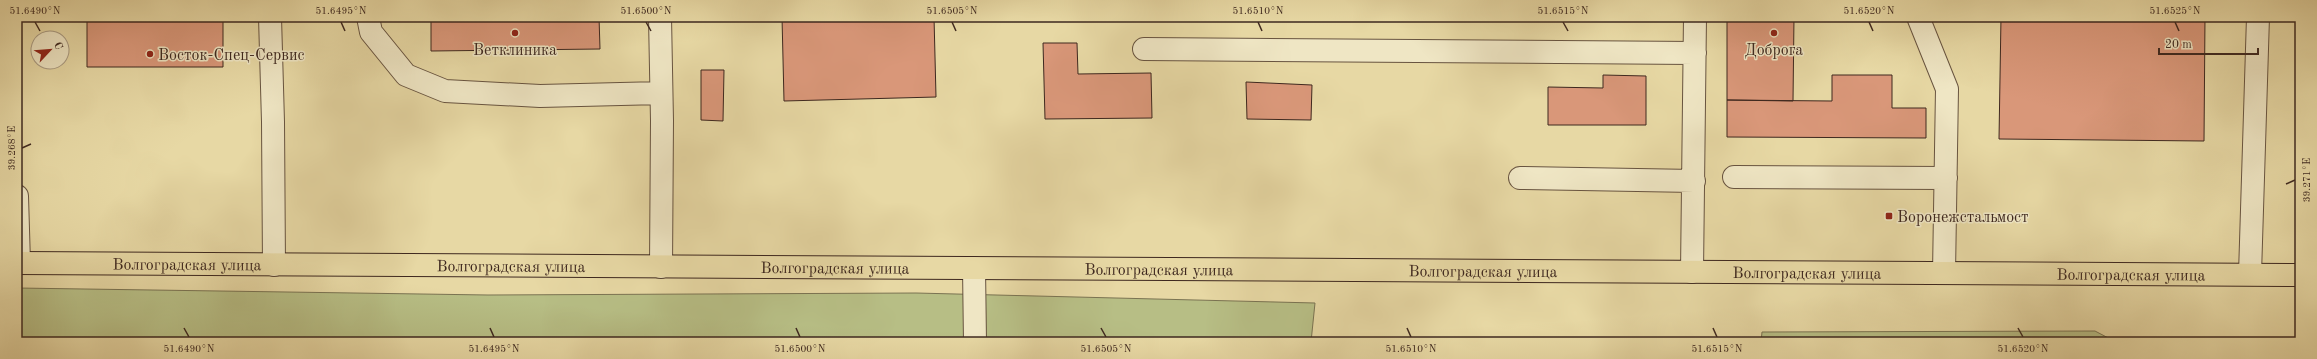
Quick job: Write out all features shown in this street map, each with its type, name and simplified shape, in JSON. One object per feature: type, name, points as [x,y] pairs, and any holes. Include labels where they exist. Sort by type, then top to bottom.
[{"type":"main road","name":"Волгоградская улица","points":[[18,263],[2300,275]]},
{"type":"lane","points":[[270,17],[273,122],[274,265]]},
{"type":"lane","points":[[368,17],[371,32],[406,76],[445,91],[540,96],[661,93]]},
{"type":"lane","points":[[660,17],[661,266]]},
{"type":"lane","points":[[1692,272],[1695,17]]},
{"type":"lane","points":[[1918,17],[1947,89],[1944,273]]},
{"type":"lane","points":[[2250,274],[2258,17]]},
{"type":"lane","points":[[1144,49],[1695,53]]},
{"type":"lane","points":[[1734,177],[1946,178]]},
{"type":"lane","points":[[1520,178],[1694,181]]},
{"type":"lane","points":[[17,196],[18,263]]},
{"type":"lane","points":[[974,268],[975,342]]},
{"type":"path","points":[[17,339],[231,342]]},
{"type":"green space","points":[[17,288],[488,295],[916,293],[1315,303],[1311,342],[17,342]]},
{"type":"green space","points":[[2095,331],[2116,342],[1761,342],[1762,332]]},
{"type":"building","points":[[87,17],[223,17],[223,67],[87,67]]},
{"type":"building","name":"Ветклиника","points":[[431,17],[599,17],[600,49],[431,51]]},
{"type":"building","points":[[782,17],[934,17],[936,97],[784,101]]},
{"type":"building","points":[[1727,17],[1794,17],[1793,101],[1727,100]]},
{"type":"building","points":[[2001,17],[2205,17],[2204,141],[1999,139]]},
{"type":"building","points":[[2297,17],[2300,17],[2300,140],[2297,140]]},
{"type":"building","points":[[1043,43],[1077,43],[1078,74],[1151,73],[1152,118],[1045,119]]},
{"type":"building","points":[[701,70],[724,70],[723,121],[701,120]]},
{"type":"building","points":[[1603,75],[1646,76],[1646,125],[1548,125],[1548,87],[1603,88]]},
{"type":"building","points":[[1832,75],[1892,75],[1892,108],[1926,108],[1926,138],[1727,137],[1727,100],[1832,101]]},
{"type":"building","points":[[1246,82],[1312,85],[1311,120],[1247,119]]},
{"type":"place","name":"Ветклиника","points":[[515,33]]},
{"type":"place","name":"Доброга","points":[[1774,33]]},
{"type":"place","name":"Восток-Спец-Сервис","points":[[150,54]]},
{"type":"place","name":"Воронежстальмост","points":[[1889,216]]}]
